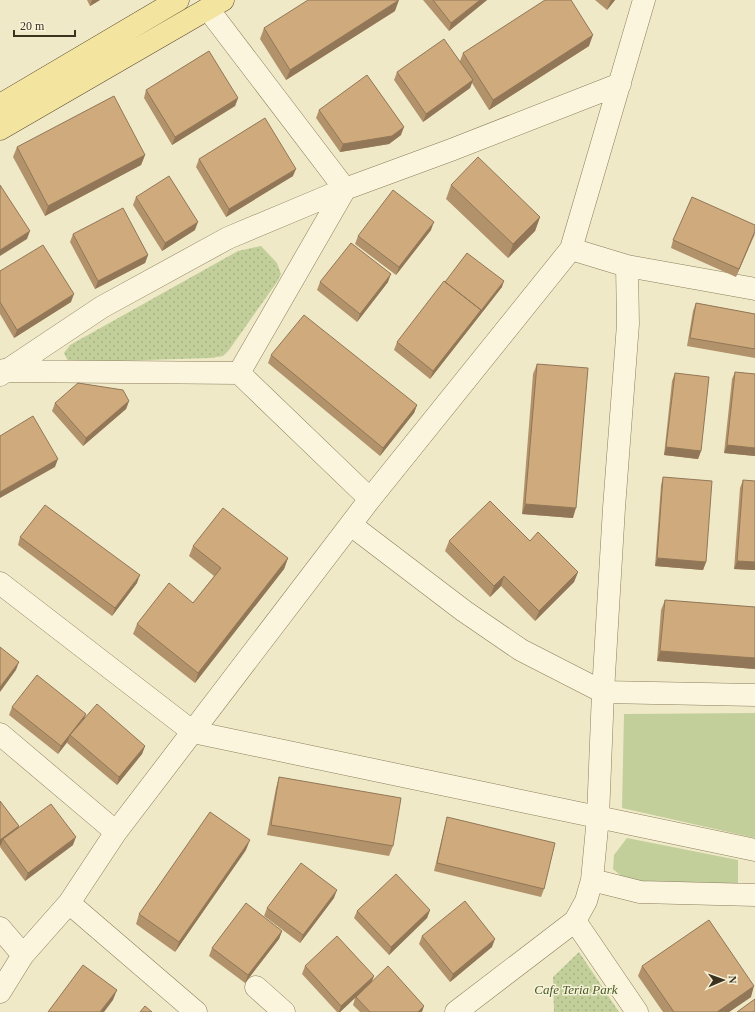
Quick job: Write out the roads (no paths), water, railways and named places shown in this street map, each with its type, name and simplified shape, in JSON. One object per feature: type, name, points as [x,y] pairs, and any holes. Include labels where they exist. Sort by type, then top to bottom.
[{"type":"main road","points":[[0,105],[178,0]]},
{"type":"main road","points":[[0,129],[216,4]]},
{"type":"street","points":[[0,992],[23,955],[69,903],[116,832],[370,499],[572,249],[644,0]]},
{"type":"street","points":[[216,4],[345,189]]},
{"type":"street","points":[[2,370],[102,307],[228,238],[345,189],[451,150],[620,84]]},
{"type":"street","points":[[239,373],[345,189]]},
{"type":"street","points":[[572,249],[626,266],[755,289]]},
{"type":"street","points":[[456,1012],[575,921],[586,901],[592,880],[598,817],[603,692],[614,508],[628,324],[626,266]]},
{"type":"street","points":[[2,370],[239,373],[370,499]]},
{"type":"street","points":[[351,525],[464,611],[521,650],[603,692],[755,695]]},
{"type":"street","points":[[0,583],[193,732],[755,850]]},
{"type":"street","points":[[0,734],[116,832]]},
{"type":"street","points":[[731,844],[755,859]]},
{"type":"street","points":[[592,880],[640,892],[755,895]]},
{"type":"street","points":[[69,903],[196,1012]]},
{"type":"street","points":[[575,921],[637,1012]]},
{"type":"street","points":[[0,928],[23,955]]},
{"type":"street","points":[[256,987],[284,1012]]},
{"type":"park label","name":"Cafe Teria Park","points":[[576,989]]}]
